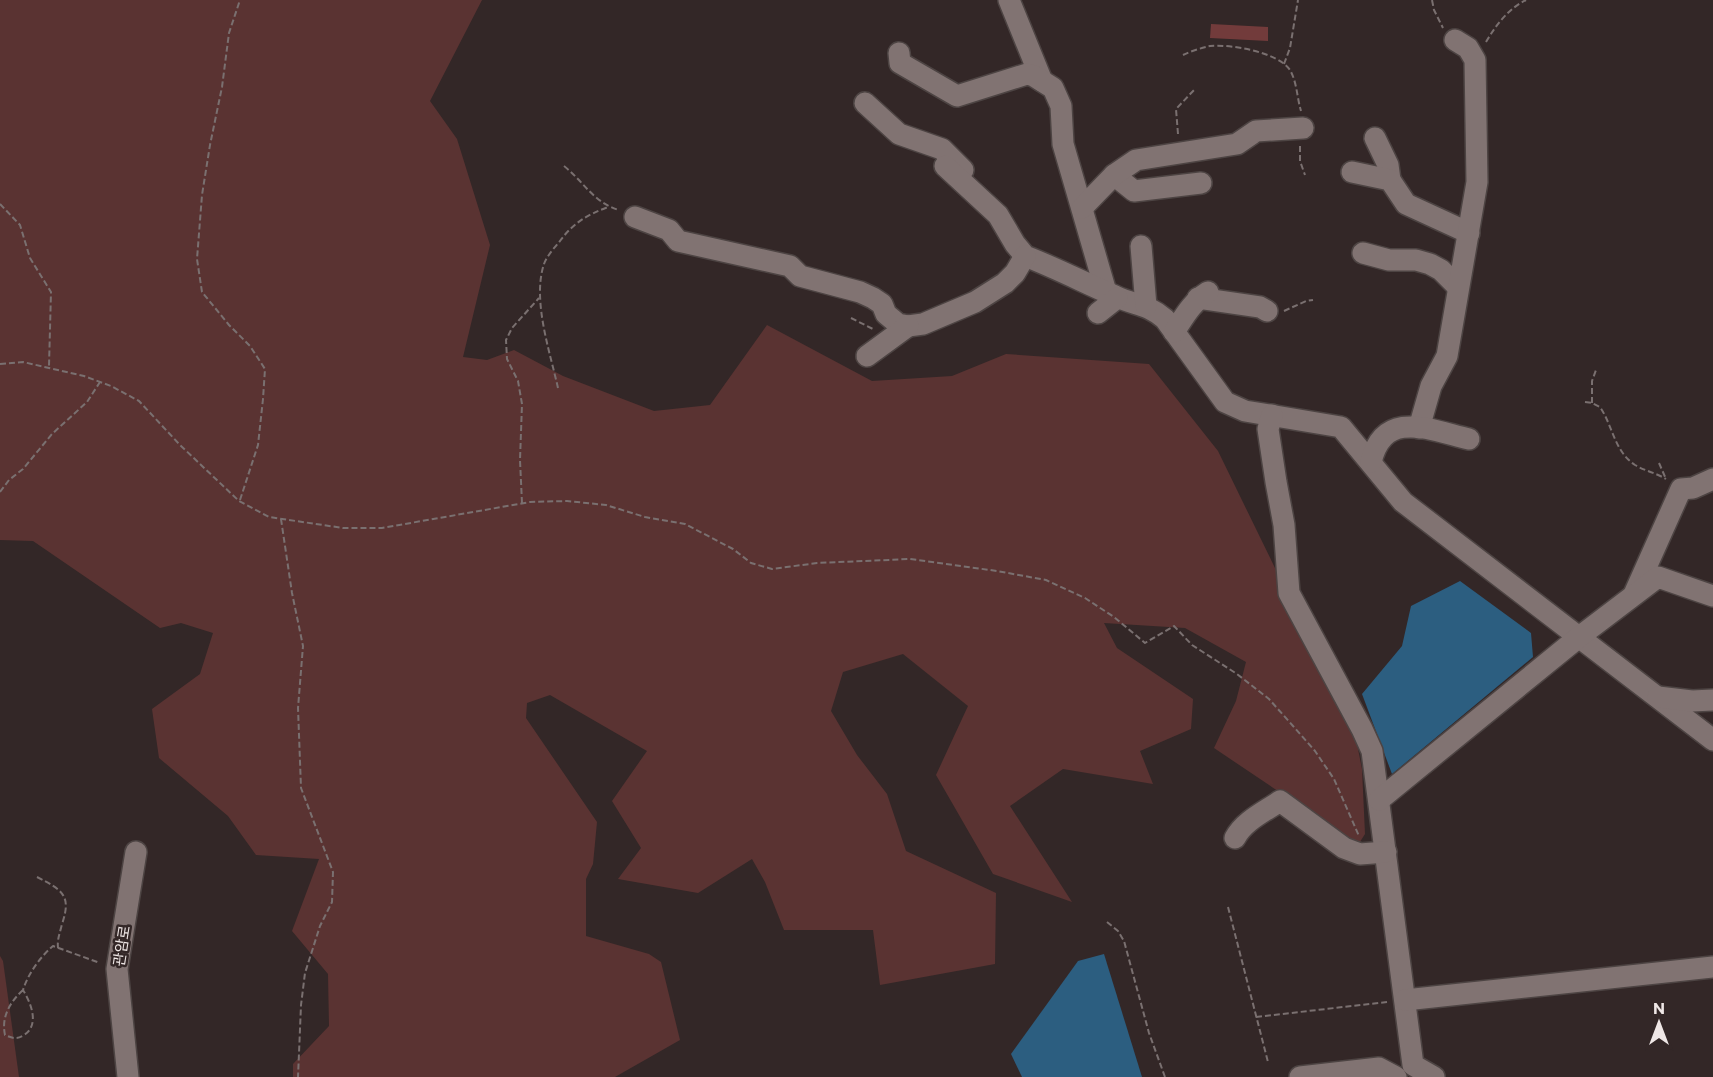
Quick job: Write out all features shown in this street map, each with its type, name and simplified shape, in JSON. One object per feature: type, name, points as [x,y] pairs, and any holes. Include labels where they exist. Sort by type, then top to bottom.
[{"type":"street","points":[[1009,0],[1042,81]]},
{"type":"street","points":[[1419,428],[1431,386],[1448,356],[1477,182],[1475,60],[1468,48],[1455,40]]},
{"type":"street","points":[[899,53],[900,63],[957,96],[1027,74],[1053,88],[1061,106],[1063,144],[1112,295]]},
{"type":"street","points":[[865,103],[899,134],[942,149],[1000,207],[1005,226]]},
{"type":"street","points":[[1082,208],[1114,175],[1136,160],[1237,144],[1256,131],[1303,128]]},
{"type":"street","points":[[1375,138],[1388,165],[1390,180],[1406,204],[1469,233]]},
{"type":"street","points":[[945,166],[998,215],[1015,244],[1026,256],[1112,295],[1146,306],[1165,319],[1225,402],[1245,411],[1341,427],[1403,502],[1713,740]]},
{"type":"street","points":[[1352,172],[1390,180]]},
{"type":"street","points":[[1114,175],[1134,191],[1200,183]]},
{"type":"street","points":[[635,217],[669,230],[678,241],[790,266],[800,276],[860,292],[882,304],[886,314],[898,324],[900,332]]},
{"type":"street","points":[[1141,246],[1146,306]]},
{"type":"street","points":[[1364,253],[1389,260],[1416,260],[1430,264],[1441,270],[1458,287]]},
{"type":"street","points":[[867,356],[900,332],[975,302],[1005,283],[1026,256]]},
{"type":"street","points":[[1174,332],[1198,298],[1219,287]]},
{"type":"street","points":[[1098,314],[1112,295]]},
{"type":"street","points":[[1198,298],[1260,307],[1267,311]]},
{"type":"street","points":[[1272,415],[1268,429],[1284,525],[1288,593],[1372,751],[1379,800],[1381,852],[1413,1065],[1434,1077]]},
{"type":"street","points":[[1371,462],[1374,448],[1386,433],[1400,427],[1419,428],[1469,439]]},
{"type":"street","points":[[1634,595],[1681,489],[1693,488],[1713,479]]},
{"type":"street","points":[[1379,800],[1579,637],[1658,577],[1713,596]]},
{"type":"street","points":[[1657,697],[1692,701],[1713,700]]},
{"type":"street","points":[[1235,838],[1239,829],[1280,801],[1344,848],[1360,854],[1381,852]]},
{"type":"street","name":"관암로","points":[[128,1077],[117,969],[136,852]]},
{"type":"street","points":[[1405,1000],[1713,967]]},
{"type":"street","points":[[1300,1077],[1379,1068],[1396,1077]]},
{"type":"path","points":[[240,0],[229,33],[222,87],[210,145],[202,195],[197,259],[202,292],[250,346],[265,369],[258,445],[240,501]]},
{"type":"path","points":[[1284,64],[1290,48],[1298,0]]},
{"type":"path","points":[[1432,0],[1434,10],[1447,35],[1455,40]]},
{"type":"path","points":[[1475,60],[1501,19],[1515,5],[1526,0]]},
{"type":"path","points":[[1183,56],[1210,46],[1227,47],[1257,51],[1284,64],[1293,76],[1304,118],[1299,152],[1305,175]]},
{"type":"path","points":[[1181,152],[1176,109],[1195,89]]},
{"type":"path","points":[[564,166],[582,182],[590,193],[608,207],[635,217]]},
{"type":"path","points":[[0,204],[20,225],[30,258],[51,292],[49,367]]},
{"type":"path","points":[[558,388],[539,298],[545,262],[566,231],[583,218],[608,207]]},
{"type":"path","points":[[522,503],[520,460],[522,404],[518,381],[507,360],[506,340],[512,328],[539,298]]},
{"type":"path","points":[[1267,311],[1272,317],[1313,300]]},
{"type":"path","points":[[851,318],[900,332]]},
{"type":"path","points":[[0,364],[23,362],[84,376],[139,400],[180,445],[240,501],[268,517],[343,528],[382,528],[522,503],[567,501],[606,505],[645,517],[685,524],[733,549],[751,563],[772,569],[817,563],[910,559],[1046,580],[1085,598],[1114,616],[1145,643],[1174,626],[1192,645],[1237,674],[1269,699],[1315,751],[1334,779],[1360,837],[1381,852]]},
{"type":"path","points":[[1592,403],[1592,381],[1596,370]]},
{"type":"path","points":[[0,492],[52,434],[87,402],[100,382]]},
{"type":"path","points":[[1585,402],[1600,407],[1618,447],[1626,458],[1645,471],[1666,479]]},
{"type":"path","points":[[281,519],[292,594],[303,646],[298,708],[300,788],[333,872],[332,902],[320,926],[305,972],[298,1077]]},
{"type":"path","points":[[38,877],[54,885],[63,893],[66,901],[64,920],[58,936],[58,948]]},
{"type":"path","points":[[1228,907],[1268,1062]]},
{"type":"path","points":[[1107,922],[1118,930],[1124,941],[1149,1033],[1165,1077]]},
{"type":"path","points":[[23,990],[30,1001],[33,1014],[32,1025],[28,1033],[19,1038],[13,1038],[5,1035],[4,1021],[11,1005],[23,990],[26,980],[53,946],[117,969]]},
{"type":"path","points":[[1256,1017],[1405,1000]]},
{"type":"shaded area","points":[[0,0],[482,0],[430,101],[457,139],[490,245],[463,357],[487,360],[514,350],[563,376],[654,411],[710,405],[767,325],[872,381],[952,376],[1006,354],[1149,364],[1218,451],[1294,607],[1350,709],[1362,769],[1365,834],[1358,845],[1214,748],[1236,701],[1246,662],[1185,628],[1104,623],[1117,648],[1193,699],[1191,729],[1140,751],[1153,784],[1063,769],[1010,806],[1072,902],[993,874],[936,775],[968,706],[903,654],[843,672],[831,711],[857,755],[887,794],[906,851],[996,893],[995,964],[880,985],[873,930],[784,930],[765,882],[752,859],[698,893],[618,879],[641,848],[612,801],[647,751],[550,695],[527,703],[526,718],[597,822],[593,864],[586,879],[586,936],[649,954],[661,962],[680,1040],[615,1077],[293,1077],[293,1064],[329,1026],[328,974],[292,931],[319,859],[256,855],[228,816],[159,758],[152,709],[200,674],[213,633],[181,623],[160,628],[33,541],[0,540]]},
{"type":"shaded area","points":[[0,956],[3,961],[19,1077],[0,1077]]},
{"type":"water","points":[[1460,581],[1531,633],[1533,657],[1392,774],[1362,694],[1402,646],[1411,606]]},
{"type":"water","points":[[1104,954],[1142,1077],[1022,1077],[1011,1054],[1078,961]]},
{"type":"building","points":[[1211,24],[1268,27],[1268,41],[1210,38]]}]
